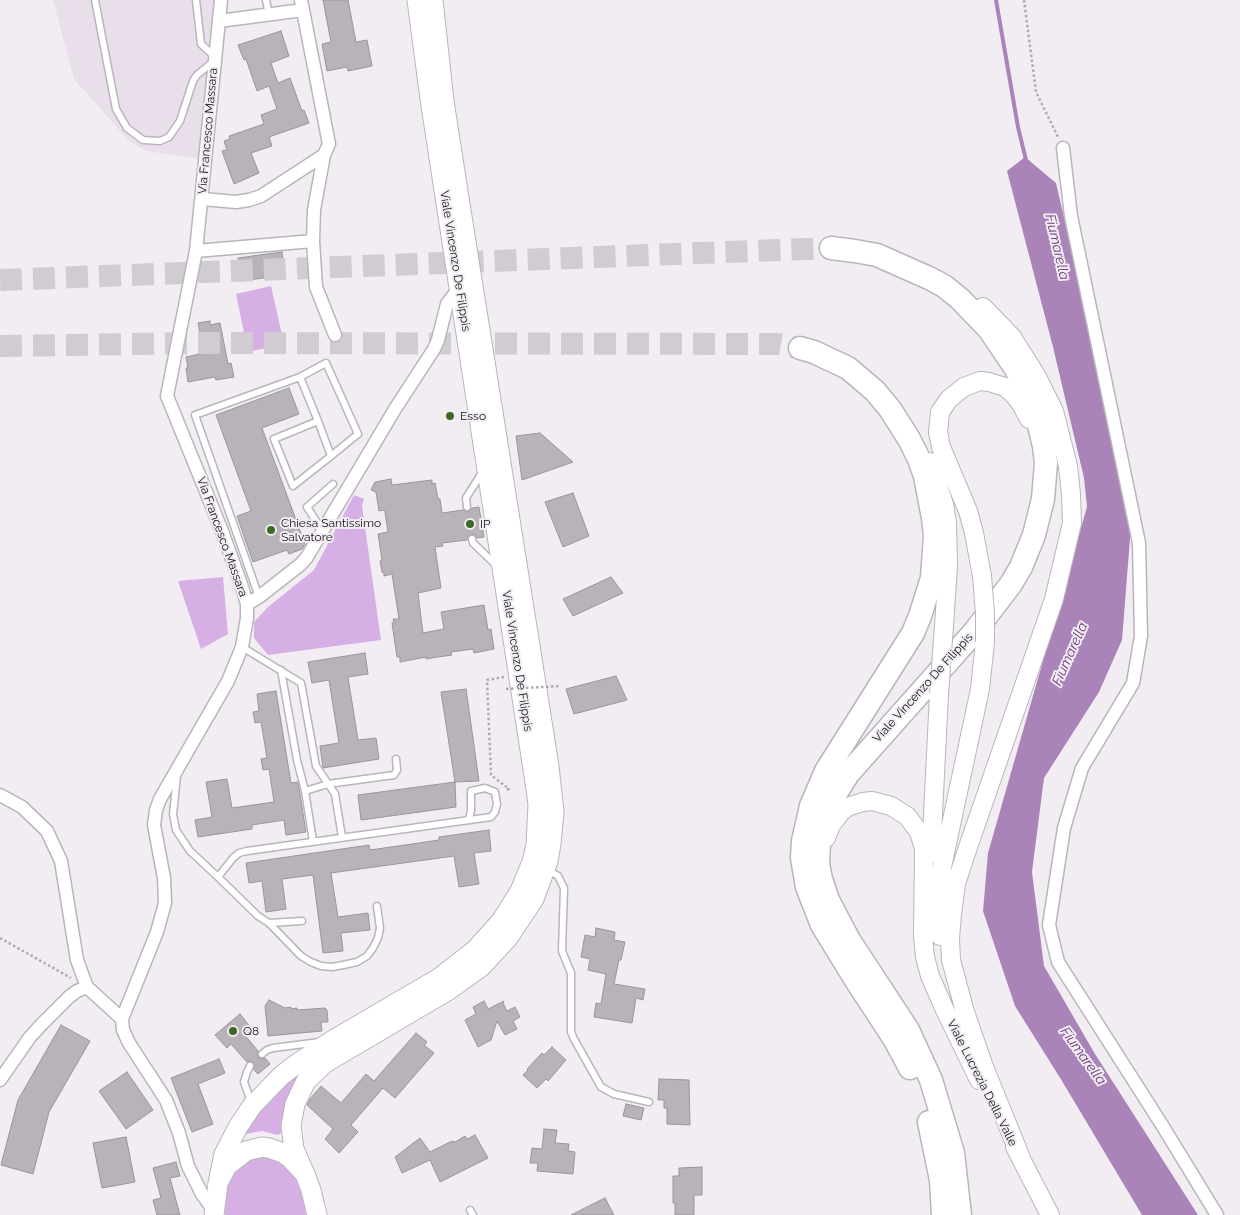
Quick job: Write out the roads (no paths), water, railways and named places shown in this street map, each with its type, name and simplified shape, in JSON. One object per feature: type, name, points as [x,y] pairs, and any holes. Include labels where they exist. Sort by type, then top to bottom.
[{"type":"highway","name":"Viale Vincenzo De Filippis","points":[[831,248],[877,255],[944,286],[960,299],[989,329],[1016,369],[1036,413],[1044,446],[1045,480],[1040,513],[1034,535],[1021,567],[1011,584],[975,631],[848,774],[828,806],[821,828],[818,864],[830,922],[849,940],[908,1030],[932,1080],[953,1153],[960,1215]]},
{"type":"highway","name":"Viale Vincenzo De Filippis","points":[[807,350],[848,368],[862,379],[885,403],[909,439],[926,476],[934,518],[935,536],[932,578],[920,616],[913,632],[826,771],[816,793],[806,824],[803,841],[804,871],[807,887],[830,922],[857,982],[891,1032],[908,1064],[928,1117],[941,1180],[943,1215]]},
{"type":"main road","points":[[406,0],[437,100]]},
{"type":"main road","name":"Viale Vincenzo De Filippis","points":[[317,1215],[311,1190],[294,1149],[291,1126],[295,1104],[306,1082],[326,1063],[450,990],[481,967],[495,953],[517,926],[534,899],[551,844],[554,812],[549,766],[437,100],[418,0]]},
{"type":"main road","name":"Viale Vincenzo De Filippis","points":[[214,1213],[224,1154],[238,1127],[252,1106],[280,1076],[295,1064],[439,978],[464,960],[490,935],[501,921],[527,877],[536,845],[538,804],[459,288],[437,100],[433,0]]},
{"type":"main road","points":[[877,255],[920,265],[942,276],[965,291],[1012,337],[1036,375],[1054,411],[1068,466],[1072,523],[1057,589],[956,884],[950,938],[951,960],[965,1012],[984,1067]]},
{"type":"main road","points":[[807,350],[833,358],[849,366],[865,375],[880,388],[906,419],[929,461],[944,504],[947,523],[948,567],[939,694],[930,869],[930,915],[936,975],[944,1008]]},
{"type":"main road","points":[[830,922],[814,890],[809,851],[814,819],[822,796],[842,766],[931,667],[994,592],[1012,566],[1025,533],[1033,498],[1036,467],[1034,438],[1021,404],[1013,394],[994,383],[980,381],[964,387],[949,399],[940,412],[938,432],[942,447],[968,511],[974,533],[982,576],[985,613],[985,642],[980,689],[964,770],[944,854],[939,899],[941,946],[948,988],[954,1008],[965,1033],[984,1067]]},
{"type":"main road","points":[[830,922],[824,844],[831,825],[841,812],[854,804],[872,801],[891,806],[900,811],[914,823],[922,839],[924,849],[923,936],[925,957],[930,976],[944,1008]]},
{"type":"main road","name":"Viale Lucrezia Della Valle","points":[[944,1008],[973,1068],[1050,1215]]},
{"type":"main road","name":"Viale Lucrezia Della Valle","points":[[984,1067],[1021,1158]]},
{"type":"main road","name":"Viale Vincenzo De Filippis","points":[[218,1183],[227,1166],[234,1159],[246,1151],[262,1147],[282,1153],[290,1158],[305,1174]]},
{"type":"street","name":"Via Francesco Massara","points":[[122,1019],[157,932],[165,903],[164,878],[154,818],[160,799],[228,681],[242,647],[247,618],[242,586],[222,531],[167,396],[196,251],[221,0]]},
{"type":"street","points":[[219,21],[269,15],[302,5],[329,144],[324,155],[314,210],[313,241],[316,287],[335,335]]},
{"type":"street","points":[[1062,148],[1071,216],[1139,543],[1141,636],[1133,683],[1082,768],[1064,828],[1049,926],[1058,962],[1217,1215]]},
{"type":"street","points":[[202,200],[236,202],[261,196],[324,155]]},
{"type":"street","points":[[196,251],[313,241]]},
{"type":"street","points":[[246,604],[259,597],[300,564],[310,553],[395,409],[434,348],[438,340],[447,304],[459,288]]},
{"type":"street","points":[[0,795],[22,808],[47,831],[60,862],[78,960],[87,987],[122,1019],[123,1030],[128,1043],[166,1100],[179,1133],[188,1166],[214,1213]]},
{"type":"street","points":[[0,1080],[30,1037],[42,1024],[68,997],[87,987]]},
{"type":"lane","points":[[95,0],[116,109],[126,128],[143,140],[160,141],[169,137],[180,122],[193,81],[197,75],[215,59],[201,44],[196,0]]},
{"type":"lane","points":[[266,0],[269,15]]},
{"type":"lane","points":[[259,597],[195,415],[300,377],[326,363],[358,434],[293,486],[274,439],[318,421]]},
{"type":"lane","points":[[300,377],[331,456]]},
{"type":"lane","points":[[467,506],[466,498],[486,466]]},
{"type":"lane","points":[[325,528],[318,524],[308,507],[333,484]]},
{"type":"lane","points":[[472,539],[473,543],[503,572]]},
{"type":"lane","points":[[242,647],[302,683],[316,766],[335,794],[342,837]]},
{"type":"lane","points":[[281,670],[313,842]]},
{"type":"lane","points":[[305,791],[328,784],[394,775],[397,770],[396,759]]},
{"type":"lane","points":[[178,767],[173,814],[176,830],[190,851],[258,916],[269,923],[301,956],[321,966],[344,965],[357,962],[367,956],[374,948],[378,938],[380,928],[377,906]]},
{"type":"lane","points":[[218,877],[239,853],[491,817],[495,812],[497,804],[495,792],[485,788],[471,791],[469,820]]},
{"type":"lane","points":[[545,868],[558,876],[564,888],[562,951],[571,973],[571,1032],[574,1039],[600,1087],[614,1094],[649,1102]]},
{"type":"lane","points":[[269,923],[302,920]]},
{"type":"lane","points":[[262,1054],[269,1048],[333,1040]]},
{"type":"lane","points":[[250,1066],[246,1072],[244,1082],[252,1106]]},
{"type":"water","points":[[1025,157],[1056,183],[1113,428],[1131,526],[1122,640],[1099,692],[1044,778],[1032,872],[1044,966],[1095,1054],[1198,1215],[1142,1215],[1015,1006],[983,911],[988,853],[1087,507],[1084,478],[1053,347],[1007,171]]},
{"type":"waterway","name":"Fiumarella","points":[[996,0],[1018,127],[1026,160]]},
{"type":"tunnel","points":[[0,280],[831,248]]},
{"type":"tunnel","points":[[0,346],[197,343],[778,344],[800,348]]},
{"type":"place","name":"Esso","points":[[450,416]]},
{"type":"place","name":"IP","points":[[470,524]]},
{"type":"place","name":"Chiesa Santissimo Salvatore","points":[[271,530]]},
{"type":"place","name":"Q8","points":[[233,1031]]}]
